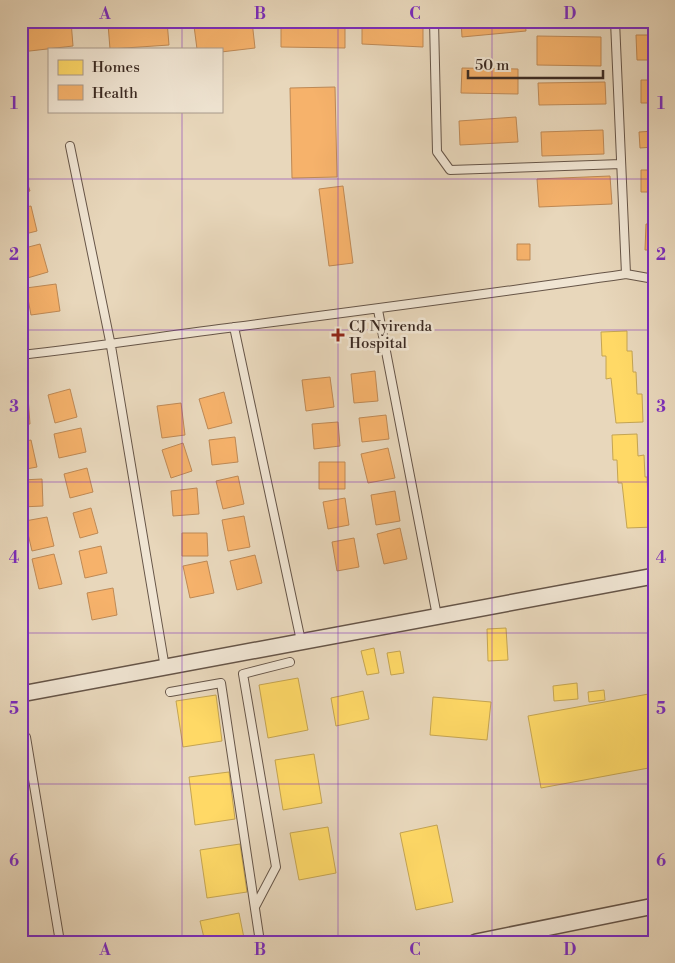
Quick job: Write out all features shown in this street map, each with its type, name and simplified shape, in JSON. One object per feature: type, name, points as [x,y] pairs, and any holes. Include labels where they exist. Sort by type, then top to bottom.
[{"type":"street","points":[[22,691],[165,668],[654,576]]},
{"type":"street","points":[[476,942],[654,906]]},
{"type":"lane","points":[[434,21],[437,152],[450,170],[621,164]]},
{"type":"lane","points":[[615,21],[626,274]]},
{"type":"lane","points":[[70,146],[111,346],[165,668]]},
{"type":"lane","points":[[21,355],[111,346],[234,327],[378,310],[626,274],[654,279]]},
{"type":"lane","points":[[378,310],[437,616]]},
{"type":"lane","points":[[234,327],[301,641]]},
{"type":"lane","points":[[255,907],[276,867],[243,674],[290,662]]},
{"type":"lane","points":[[170,692],[221,683],[260,942]]},
{"type":"lane","points":[[26,737],[60,942]]},
{"type":"building: Homes","points":[[650,322],[654,322],[654,346],[651,346]]},
{"type":"building: Homes","points":[[627,331],[627,351],[632,351],[633,372],[636,372],[637,394],[642,394],[643,422],[616,423],[611,378],[606,379],[606,356],[602,356],[601,332]]},
{"type":"building: Homes","points":[[637,434],[638,456],[644,455],[648,499],[653,499],[654,527],[627,528],[622,483],[618,483],[617,460],[613,460],[612,435]]},
{"type":"building: Homes","points":[[506,628],[508,660],[488,661],[487,629]]},
{"type":"building: Homes","points":[[374,648],[379,673],[367,675],[361,651]]},
{"type":"building: Homes","points":[[400,651],[404,673],[391,675],[387,653]]},
{"type":"building: Homes","points":[[298,678],[308,730],[268,738],[259,685]]},
{"type":"building: Homes","points":[[577,683],[578,699],[554,701],[553,686]]},
{"type":"building: Homes","points":[[604,690],[605,700],[589,702],[588,692]]},
{"type":"building: Homes","points":[[363,691],[369,719],[336,726],[331,698]]},
{"type":"building: Homes","points":[[654,693],[654,767],[541,788],[528,716]]},
{"type":"building: Homes","points":[[216,695],[222,741],[183,747],[176,701]]},
{"type":"building: Homes","points":[[433,697],[491,702],[487,740],[430,735]]},
{"type":"building: Homes","points":[[314,754],[322,803],[283,810],[275,760]]},
{"type":"building: Homes","points":[[229,772],[235,819],[195,825],[189,777]]},
{"type":"building: Homes","points":[[437,825],[453,902],[416,910],[400,833]]},
{"type":"building: Homes","points":[[328,827],[336,873],[299,880],[290,833]]},
{"type":"building: Homes","points":[[240,844],[247,892],[207,898],[200,850]]},
{"type":"building: Homes","points":[[239,913],[244,938],[228,942],[205,942],[200,921]]},
{"type":"building: Health","points":[[21,21],[71,21],[73,46],[21,52]]},
{"type":"building: Health","points":[[167,21],[169,45],[110,48],[108,24]]},
{"type":"building: Health","points":[[252,21],[255,48],[222,52],[222,48],[197,48],[194,26]]},
{"type":"building: Health","points":[[281,21],[345,21],[345,48],[281,47]]},
{"type":"building: Health","points":[[362,21],[423,23],[423,47],[362,44]]},
{"type":"building: Health","points":[[461,21],[525,21],[526,31],[462,37]]},
{"type":"building: Health","points":[[636,35],[654,35],[654,60],[637,60]]},
{"type":"building: Health","points":[[537,36],[601,37],[601,66],[537,65]]},
{"type":"building: Health","points":[[462,68],[518,69],[518,94],[461,93]]},
{"type":"building: Health","points":[[641,80],[654,80],[654,103],[641,103]]},
{"type":"building: Health","points":[[605,82],[606,104],[539,105],[538,83]]},
{"type":"building: Health","points":[[335,87],[337,177],[292,178],[290,88]]},
{"type":"building: Health","points":[[516,117],[518,142],[460,145],[459,121]]},
{"type":"building: Health","points":[[603,130],[604,154],[542,156],[541,132]]},
{"type":"building: Health","points":[[654,131],[654,147],[640,148],[639,132]]},
{"type":"building: Health","points":[[21,163],[30,191],[21,193]]},
{"type":"building: Health","points":[[641,170],[654,170],[654,192],[641,192]]},
{"type":"building: Health","points":[[610,176],[612,204],[539,207],[537,179]]},
{"type":"building: Health","points":[[343,186],[353,263],[329,266],[319,189]]},
{"type":"building: Health","points":[[31,206],[37,231],[21,235],[21,208]]},
{"type":"building: Health","points":[[646,224],[654,224],[654,250],[645,250]]},
{"type":"building: Health","points":[[40,244],[48,272],[24,279],[21,268],[21,249]]},
{"type":"building: Health","points":[[517,244],[530,244],[530,260],[517,260]]},
{"type":"building: Health","points":[[56,284],[60,311],[31,315],[26,288]]},
{"type":"building: Health","points":[[375,371],[378,401],[354,403],[351,374]]},
{"type":"building: Health","points":[[330,377],[334,407],[306,411],[302,380]]},
{"type":"building: Health","points":[[70,389],[77,417],[55,423],[48,395]]},
{"type":"building: Health","points":[[224,392],[232,423],[208,429],[199,399]]},
{"type":"building: Health","points":[[28,397],[30,424],[21,425],[21,398]]},
{"type":"building: Health","points":[[181,403],[185,435],[162,438],[157,406]]},
{"type":"building: Health","points":[[386,415],[389,439],[362,442],[359,418]]},
{"type":"building: Health","points":[[338,422],[340,446],[314,449],[312,424]]},
{"type":"building: Health","points":[[81,428],[86,452],[59,458],[54,434]]},
{"type":"building: Health","points":[[235,437],[238,462],[212,465],[209,440]]},
{"type":"building: Health","points":[[31,440],[37,467],[21,470],[21,442]]},
{"type":"building: Health","points":[[183,443],[192,471],[171,478],[162,450]]},
{"type":"building: Health","points":[[388,448],[395,478],[368,483],[361,454]]},
{"type":"building: Health","points":[[319,462],[345,462],[345,489],[319,489]]},
{"type":"building: Health","points":[[87,468],[93,492],[70,498],[64,474]]},
{"type":"building: Health","points":[[238,476],[244,504],[223,509],[216,481]]},
{"type":"building: Health","points":[[42,479],[43,506],[21,507],[21,480]]},
{"type":"building: Health","points":[[197,488],[199,514],[173,516],[171,491]]},
{"type":"building: Health","points":[[395,491],[400,521],[376,525],[371,495]]},
{"type":"building: Health","points":[[345,498],[349,525],[328,529],[323,502]]},
{"type":"building: Health","points":[[91,508],[98,533],[80,538],[73,513]]},
{"type":"building: Health","points":[[244,516],[250,547],[228,551],[222,520]]},
{"type":"building: Health","points":[[47,517],[54,546],[32,551],[25,521]]},
{"type":"building: Health","points":[[400,528],[407,559],[384,564],[377,534]]},
{"type":"building: Health","points":[[182,533],[207,533],[208,556],[182,556]]},
{"type":"building: Health","points":[[354,538],[359,567],[337,571],[332,542]]},
{"type":"building: Health","points":[[101,546],[107,573],[85,578],[79,551]]},
{"type":"building: Health","points":[[54,554],[62,584],[39,589],[32,559]]},
{"type":"building: Health","points":[[255,555],[262,583],[237,590],[230,561]]},
{"type":"building: Health","points":[[207,561],[214,593],[190,598],[183,566]]},
{"type":"building: Health","points":[[113,588],[117,615],[92,620],[87,593]]},
{"type":"place","name":"CJ Nyirenda Hospital","points":[[338,335]]}]
